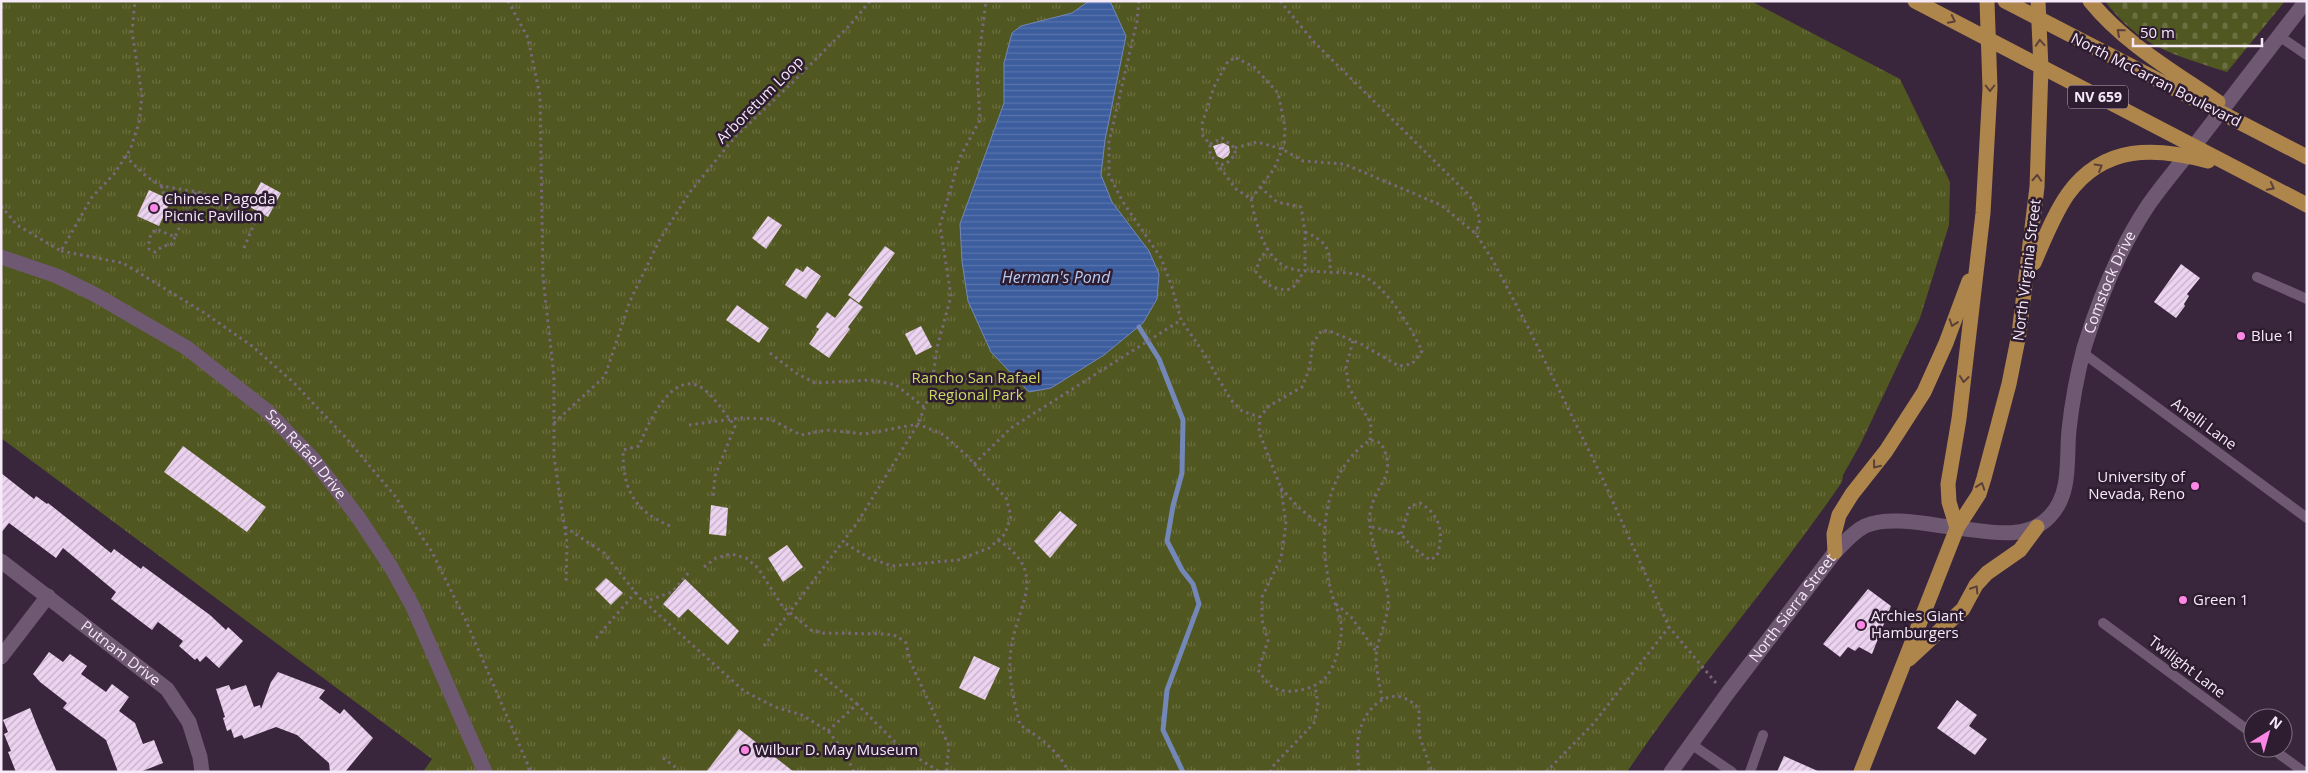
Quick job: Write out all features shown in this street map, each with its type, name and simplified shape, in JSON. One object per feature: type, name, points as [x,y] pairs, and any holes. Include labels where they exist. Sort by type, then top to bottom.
[{"type":"main road","name":"NV 659","points":[[1915,1],[2307,206]]},
{"type":"main road","points":[[1957,528],[1949,502],[1948,484],[1959,419],[1983,213],[1988,140],[1989,39],[1987,1]]},
{"type":"main road","name":"North McCarran Boulevard","points":[[2005,1],[2038,19],[2184,86],[2260,133],[2307,157]]},
{"type":"main road","name":"North Virginia Street","points":[[1861,772],[1906,662],[1957,528],[1979,494],[2009,384],[2028,279],[2037,187],[2041,68],[2038,1]]},
{"type":"main road","points":[[2090,1],[2111,25],[2184,86]]},
{"type":"main road","points":[[2028,279],[2056,216],[2069,192],[2084,177],[2100,166],[2135,152],[2177,152],[2236,168]]},
{"type":"main road","points":[[1835,552],[1834,534],[1838,515],[1886,451],[1924,392],[1940,359],[1977,261]]},
{"type":"main road","points":[[1906,662],[1963,609],[1982,579],[2020,550],[2037,527]]},
{"type":"street","name":"Comstock Drive","points":[[2037,527],[2050,516],[2060,502],[2066,485],[2070,423],[2075,387],[2083,353],[2092,320],[2124,248],[2149,205],[2306,1]]},
{"type":"street","name":"San Rafael Drive","points":[[1,257],[57,276],[94,294],[187,348],[267,411],[314,460],[358,517],[391,567],[413,606],[485,772]]},
{"type":"street","name":"North Sierra Street","points":[[1671,772],[1727,694],[1835,552],[1858,531],[1875,522],[1892,521],[1957,528]]},
{"type":"street","points":[[1957,528],[2010,534],[2037,527]]},
{"type":"street","name":"Putnam Drive","points":[[1,561],[167,688],[189,722],[200,757],[202,772]]},
{"type":"street","points":[[1,657],[48,596]]},
{"type":"lane","points":[[2279,36],[2307,55]]},
{"type":"lane","points":[[2257,278],[2307,299]]},
{"type":"lane","name":"Anelli Lane","points":[[2083,353],[2307,518]]},
{"type":"lane","name":"Twilight Lane","points":[[2103,623],[2243,727]]},
{"type":"lane","points":[[1750,772],[1763,735]]},
{"type":"lane","points":[[1691,744],[1732,772]]},
{"type":"lane","points":[[2285,758],[2304,772]]},
{"type":"path","points":[[1,206],[17,225],[38,240],[60,251],[92,197],[114,174],[133,141],[139,123],[141,104],[140,76],[132,32],[135,1]]},
{"type":"path","points":[[508,1],[528,38],[540,96],[543,277],[554,377],[554,457],[567,543],[566,583]]},
{"type":"path","name":"Arboretum Loop","points":[[554,424],[605,376],[630,301],[660,239],[690,192],[735,137],[850,25],[870,1]]},
{"type":"path","points":[[764,646],[843,542],[892,468],[918,424],[931,391],[937,348],[951,296],[940,225],[960,157],[980,120],[977,70],[986,1]]},
{"type":"path","points":[[1139,1],[1137,21],[1109,142],[1109,175],[1123,202],[1161,258],[1172,287],[1181,320],[1203,352],[1231,400],[1242,411],[1260,417]]},
{"type":"path","points":[[1280,1],[1314,42],[1470,196],[1480,219],[1476,234]]},
{"type":"path","points":[[1251,198],[1274,169],[1282,149],[1285,127],[1278,93],[1254,67],[1236,58],[1228,61],[1214,86],[1202,124],[1203,136],[1210,144],[1210,154],[1236,189],[1251,198],[1256,222],[1268,248],[1281,264],[1305,270],[1360,275],[1376,282],[1408,326],[1422,351],[1412,364],[1400,366],[1353,340],[1322,330],[1313,342],[1309,370],[1302,387],[1269,406],[1260,417],[1259,432],[1281,488],[1286,524],[1280,558],[1262,597],[1262,620],[1268,641],[1258,670],[1266,683],[1280,690],[1296,691],[1315,685],[1325,678],[1336,658],[1342,633],[1340,616],[1334,603],[1325,565],[1324,528],[1337,476],[1355,450],[1370,440],[1381,443],[1387,455],[1388,472],[1376,494],[1370,516],[1376,552],[1388,598],[1376,651],[1382,699]]},
{"type":"path","points":[[1210,144],[1222,138],[1235,148]]},
{"type":"path","points":[[1235,148],[1257,142],[1282,149],[1303,161],[1344,164],[1441,205],[1476,234],[1492,259],[1526,323],[1601,475],[1669,627],[1727,694]]},
{"type":"path","points":[[1219,165],[1226,164],[1235,155],[1235,148]]},
{"type":"path","points":[[125,156],[147,177],[162,186],[203,193],[255,224]]},
{"type":"path","points":[[162,186],[161,191],[167,195],[166,198]]},
{"type":"path","points":[[1260,187],[1277,202],[1301,207],[1305,232],[1305,270],[1292,290],[1279,291],[1263,281],[1256,272],[1259,262],[1268,248]]},
{"type":"path","points":[[175,238],[156,229],[149,238],[149,249],[155,252],[163,246],[171,245],[175,238],[196,192]]},
{"type":"path","points":[[244,248],[260,212]]},
{"type":"path","points":[[1305,232],[1317,237],[1326,246],[1331,262],[1330,272]]},
{"type":"path","points":[[974,464],[1010,428],[1181,320]]},
{"type":"path","points":[[1353,340],[1346,368],[1349,388],[1370,423],[1370,440]]},
{"type":"path","points":[[770,353],[796,373],[815,383],[872,380],[896,385],[924,408]]},
{"type":"path","points":[[670,526],[652,518],[636,504],[626,480],[623,450],[639,446],[648,425],[673,390],[685,384],[694,384],[703,389],[734,426],[715,476],[714,498]]},
{"type":"path","points":[[689,425],[741,418],[770,419],[801,435],[827,430],[865,434],[918,424],[944,435],[974,464],[1006,498],[1011,516],[1005,534],[989,548],[958,560],[892,566],[869,558],[843,542]]},
{"type":"path","points":[[1281,488],[1298,508],[1324,528]]},
{"type":"path","points":[[1372,527],[1401,534],[1422,555],[1430,560],[1437,556],[1441,544],[1437,516],[1429,508],[1420,503],[1410,506],[1401,534]]},
{"type":"path","points":[[564,527],[604,554],[644,602],[744,691],[774,707],[802,715],[828,731],[844,751],[854,772]]},
{"type":"path","points":[[998,540],[1013,549],[1028,574],[1026,594],[1011,649],[1010,685],[1020,725],[1048,743],[1064,762],[1069,772]]},
{"type":"path","points":[[704,567],[716,558],[730,554],[746,558],[758,568],[777,600],[811,630],[824,633],[886,634],[897,636],[906,643],[910,662],[949,746],[946,772]]},
{"type":"path","points":[[644,602],[672,592],[690,572]]},
{"type":"path","points":[[596,638],[636,592]]},
{"type":"path","points":[[1334,603],[1350,617],[1376,651]]},
{"type":"path","points":[[1546,772],[1593,724],[1669,627]]},
{"type":"path","points":[[815,670],[857,704],[900,747],[940,772]]},
{"type":"path","points":[[1270,772],[1274,765],[1314,723],[1318,705],[1315,685]]},
{"type":"path","points":[[1359,772],[1358,738],[1366,715],[1382,699],[1394,695],[1410,698],[1419,708],[1419,735],[1432,772]]},
{"type":"path","points":[[828,731],[857,704]]},
{"type":"path","points":[[663,758],[678,769]]},
{"type":"green space","name":"Rancho San Rafael Regional Park","points":[[1,1],[1751,1],[1900,79],[1950,182],[1949,225],[1920,318],[1860,445],[1843,475],[1842,482],[1789,555],[1679,698],[1627,772],[423,772],[432,759],[1,438]]},
{"type":"green space","points":[[2105,1],[2285,1],[2227,72],[2175,54],[2145,39],[2118,17]]},
{"type":"water","name":"Herman's Pond","points":[[1089,1],[1110,1],[1126,36],[1105,140],[1101,175],[1112,202],[1149,251],[1159,274],[1157,299],[1143,323],[1104,355],[1051,388],[1029,392],[991,352],[968,301],[962,261],[960,224],[1004,103],[1004,63],[1012,33],[1021,26],[1072,13]]},
{"type":"building","points":[[1223,143],[1229,146],[1230,152],[1223,159],[1217,156],[1213,146]]},
{"type":"building","points":[[261,182],[281,193],[268,217],[248,206]]},
{"type":"building","name":"Chinese Pagoda Picnic Pavilion","points":[[149,190],[171,200],[159,226],[137,216]]},
{"type":"building","points":[[768,216],[782,225],[766,249],[752,238]]},
{"type":"building","points":[[885,246],[895,253],[859,303],[848,295]]},
{"type":"building","points":[[2181,264],[2200,278],[2187,294],[2189,296],[2184,304],[2185,306],[2176,318],[2154,302]]},
{"type":"building","points":[[807,266],[821,276],[806,299],[785,285],[796,268],[803,272]]},
{"type":"building","points":[[850,298],[863,307],[829,358],[809,344],[819,329],[816,327],[827,312],[835,318]]},
{"type":"building","points":[[737,305],[769,328],[759,343],[726,320]]},
{"type":"building","points":[[921,326],[932,347],[916,355],[905,334]]},
{"type":"building","points":[[183,446],[266,507],[247,532],[164,472]]},
{"type":"building","points":[[1,473],[34,499],[36,496],[48,503],[111,553],[114,549],[141,569],[143,566],[210,615],[226,630],[228,627],[243,641],[219,668],[206,656],[200,662],[197,658],[195,660],[179,646],[183,641],[158,622],[152,630],[111,599],[116,592],[63,548],[56,558],[9,523],[1,533]]},
{"type":"building","points":[[711,505],[728,508],[726,536],[709,534]]},
{"type":"building","points":[[1060,511],[1077,525],[1050,558],[1034,541]]},
{"type":"building","points":[[787,545],[803,567],[783,582],[768,558]]},
{"type":"building","points":[[606,578],[623,593],[611,605],[595,589]]},
{"type":"building","points":[[685,579],[739,631],[728,645],[688,609],[679,618],[663,604]]},
{"type":"building","name":"Archies Giant Hamburgers","points":[[1868,589],[1891,606],[1872,654],[1859,647],[1855,651],[1848,647],[1840,657],[1823,644]]},
{"type":"building","points":[[49,652],[63,662],[70,654],[87,666],[81,674],[106,692],[112,684],[129,697],[119,711],[135,723],[143,744],[154,740],[163,763],[140,772],[118,772],[106,740],[63,708],[67,703],[40,682],[33,674]]},
{"type":"building","points":[[974,656],[1000,668],[985,700],[959,688]]},
{"type":"building","points":[[278,672],[325,690],[319,698],[340,714],[344,709],[373,738],[345,772],[330,772],[329,763],[297,735],[276,727],[244,739],[242,735],[234,738],[231,729],[227,731],[223,718],[225,717],[216,689],[229,685],[231,690],[246,685],[254,707],[260,705],[261,709],[271,682]]},
{"type":"building","points":[[1957,700],[1977,715],[1969,726],[1987,739],[1975,755],[1937,728]]},
{"type":"building","points":[[30,708],[57,772],[16,772],[8,752],[11,751],[4,734],[8,732],[3,720]]},
{"type":"building","name":"Wilbur D. May Museum","points":[[739,729],[794,772],[706,772]]},
{"type":"building","points":[[1784,756],[1820,772],[1777,772]]},
{"type":"waterway","points":[[1139,327],[1159,359],[1183,420],[1182,473],[1173,506],[1167,541],[1182,570],[1193,584],[1199,604],[1167,690],[1163,730],[1183,772]]},
{"type":"place","name":"Chinese Pagoda Picnic Pavilion","points":[[154,208]]},
{"type":"place","name":"Blue 1","points":[[2241,336]]},
{"type":"place","name":"University of Nevada, Reno","points":[[2195,486]]},
{"type":"place","name":"Green 1","points":[[2183,600]]},
{"type":"place","name":"Archies Giant Hamburgers","points":[[1861,625]]},
{"type":"place","name":"Wilbur D. May Museum","points":[[745,750]]}]
